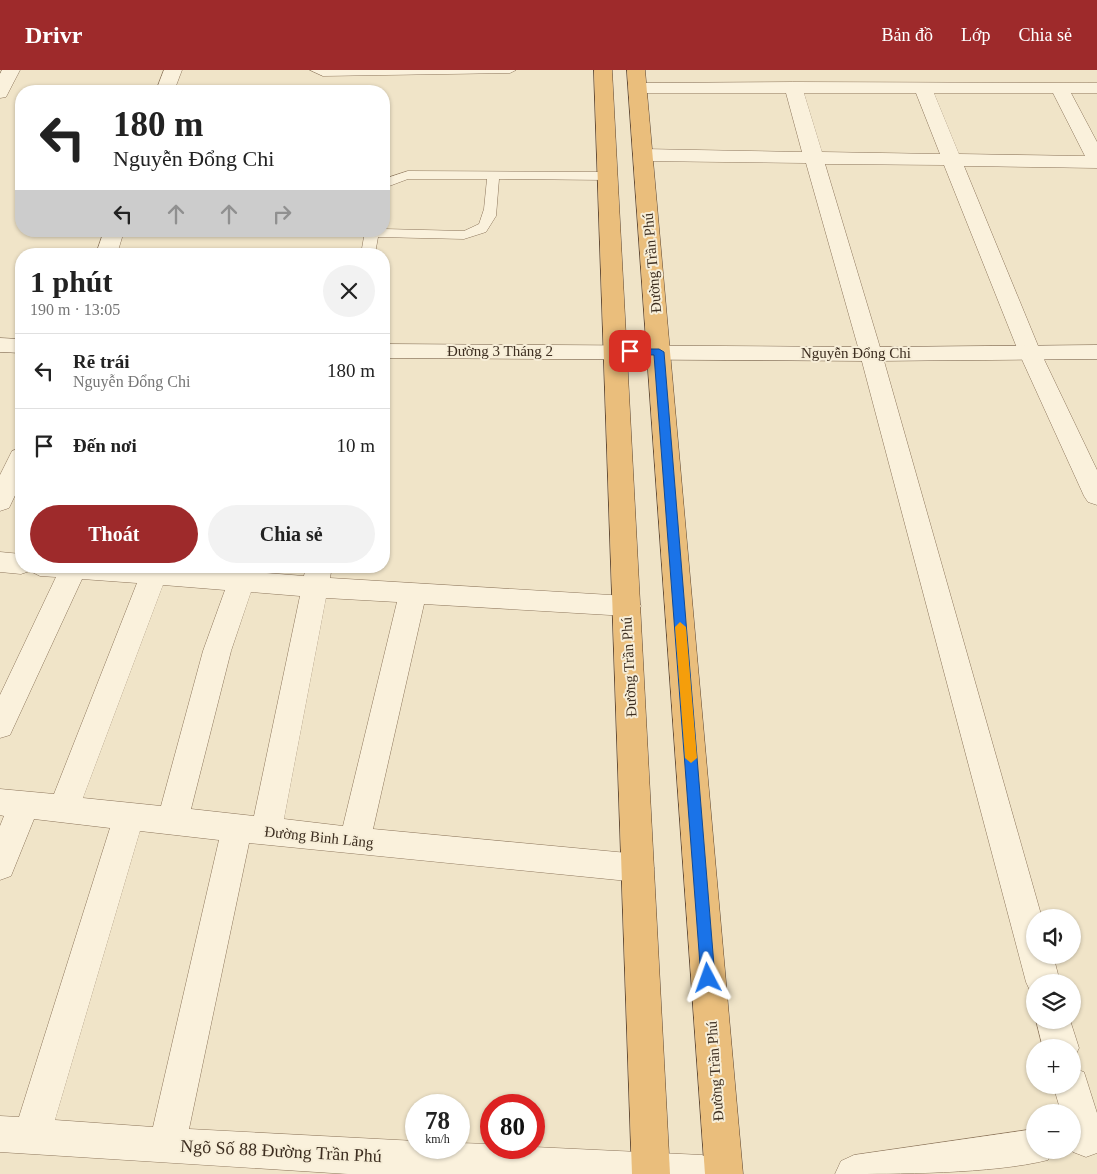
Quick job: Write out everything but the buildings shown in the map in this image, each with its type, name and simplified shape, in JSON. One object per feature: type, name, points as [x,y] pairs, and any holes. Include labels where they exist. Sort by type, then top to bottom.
[{"type":"highway","name":"Đường Trần Phú","points":[[604,70],[651,1172]]},
{"type":"highway","name":"Đường Trần Phú","points":[[637,79],[724,1174]]},
{"type":"street","points":[[0,93],[11,70]]},
{"type":"street","points":[[167,85],[173,70]]},
{"type":"street","points":[[637,79],[793,87],[1097,88]]},
{"type":"street","points":[[793,87],[871,354],[1026,921]]},
{"type":"street","points":[[922,88],[1030,353],[1097,496]]},
{"type":"street","points":[[643,155],[952,161],[1097,161],[1059,88]]},
{"type":"street","name":"Đường 3 Tháng 2","points":[[390,351],[616,351]]},
{"type":"street","name":"Nguyễn Đổng Chi","points":[[616,351],[871,354],[1097,352]]},
{"type":"street","points":[[0,502],[15,470]]},
{"type":"street","points":[[0,562],[15,563]]},
{"type":"street","points":[[0,726],[72,573]]},
{"type":"street","points":[[63,810],[154,573]]},
{"type":"street","points":[[186,573],[232,576],[318,577],[413,593],[627,606]]},
{"type":"street","points":[[173,821],[216,651],[232,576]]},
{"type":"street","points":[[167,1146],[318,577]]},
{"type":"street","points":[[355,841],[413,593]]},
{"type":"street","points":[[0,866],[12,804]]},
{"type":"street","name":"Đường Binh Lãng","points":[[12,804],[355,841],[638,868]]},
{"type":"street","points":[[16,1135],[128,816]]},
{"type":"street","points":[[1073,1094],[1085,1139]]},
{"type":"street","name":"Ngõ Số 88 Đường Trần Phú","points":[[16,1135],[167,1146],[702,1174]]},
{"type":"street","points":[[854,1174],[1026,1148]]},
{"type":"lane","points":[[316,70],[323,73],[510,70]]},
{"type":"lane","points":[[390,181],[408,175],[608,176]]},
{"type":"lane","points":[[390,233],[464,235],[477,232],[485,227],[489,219],[493,176]]},
{"type":"slow traffic","points":[[680,627],[691,758]]},
{"type":"route","points":[[630,351],[659,352],[708,978]]}]
